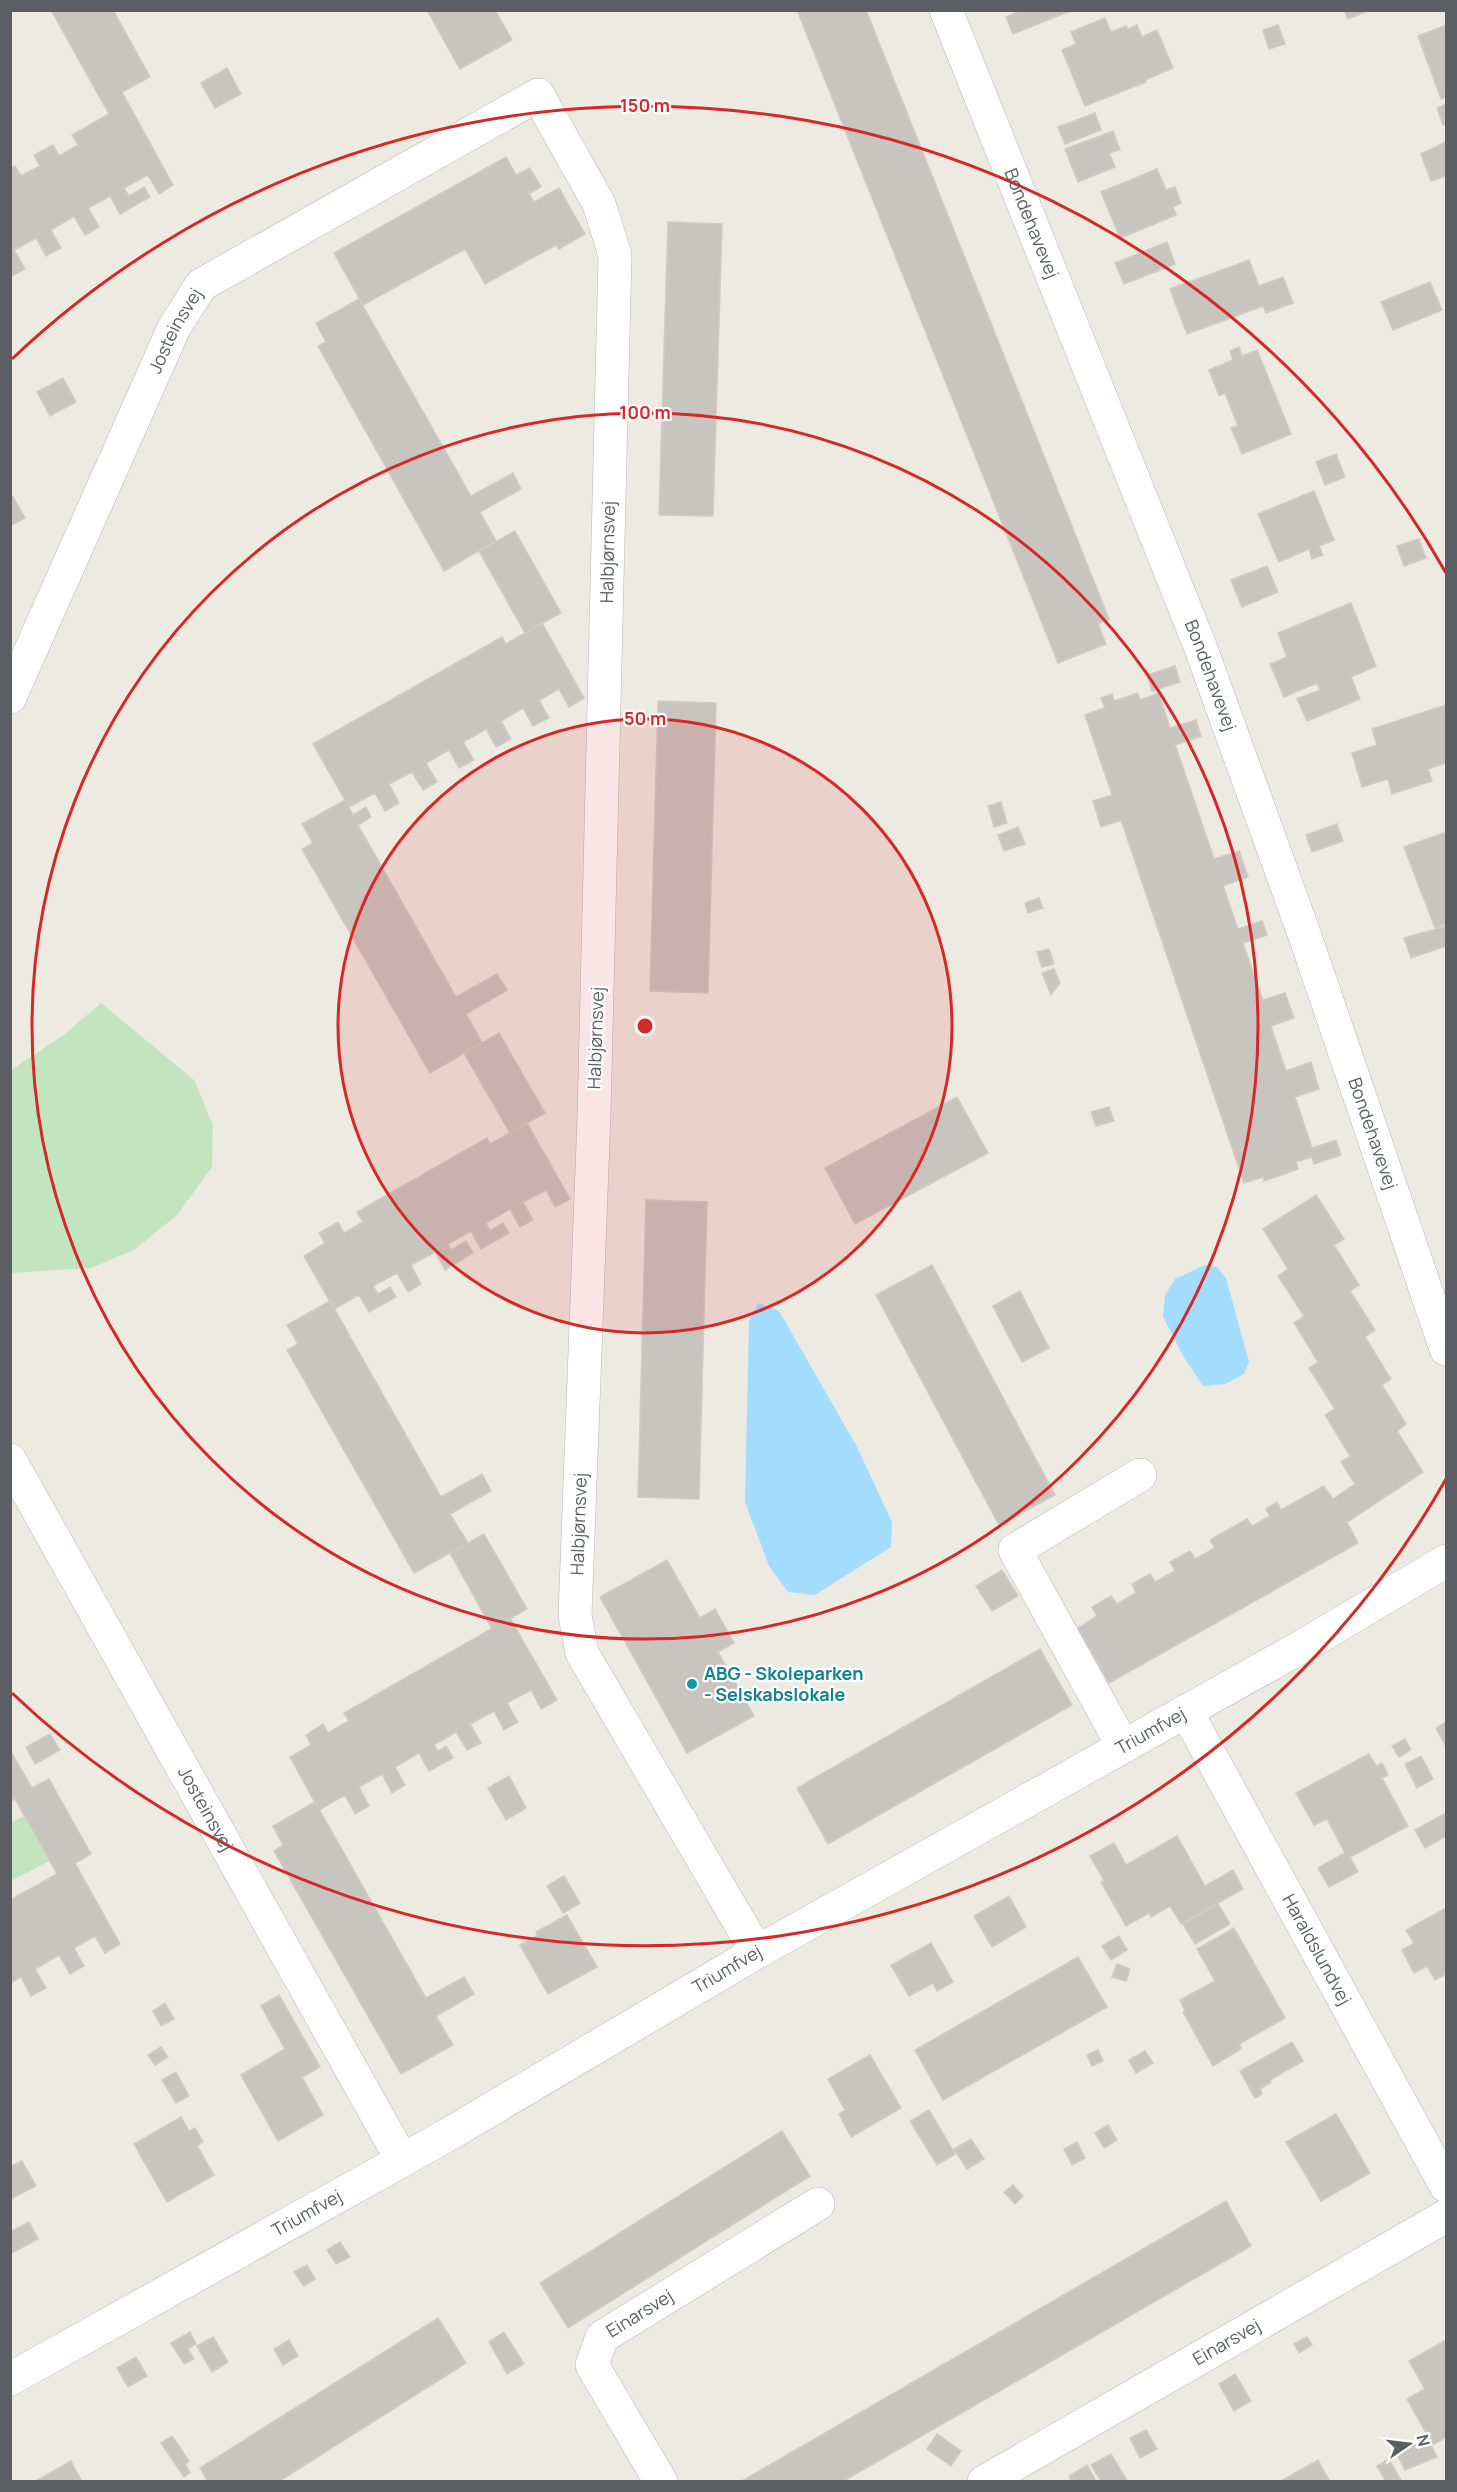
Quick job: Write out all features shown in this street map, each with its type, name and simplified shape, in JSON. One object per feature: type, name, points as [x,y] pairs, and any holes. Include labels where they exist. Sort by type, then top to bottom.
[{"type":"street","name":"Bondehavevej","points":[[946,10],[1200,646],[1306,939],[1446,1349]]},
{"type":"street","name":"Josteinsvej","points":[[10,698],[174,328],[201,285],[538,95]]},
{"type":"street","name":"Halbjørnsvej","points":[[538,95],[599,204],[615,255],[594,1115],[575,1615],[582,1653],[757,1952]]},
{"type":"street","name":"Josteinsvej","points":[[10,1460],[402,2160]]},
{"type":"street","points":[[1123,1746],[1016,1550],[1140,1475]]},
{"type":"street","name":"Triumfvej","points":[[10,2379],[402,2160],[757,1952],[1186,1711],[1446,1561]]},
{"type":"street","name":"Haraldslundvej","points":[[1186,1711],[1446,2186]]},
{"type":"street","name":"Einarsvej","points":[[661,2481],[592,2365],[602,2337],[818,2204]]},
{"type":"street","name":"Einarsvej","points":[[1002,2477],[1446,2216]]},
{"type":"green space","points":[[101,1003],[194,1080],[213,1125],[212,1167],[177,1215],[134,1250],[91,1268],[11,1273],[11,1070],[65,1034]]},
{"type":"green space","points":[[24,1816],[49,1861],[11,1881],[11,1822]]},
{"type":"water","points":[[1205,1265],[1217,1267],[1226,1278],[1249,1362],[1244,1374],[1225,1384],[1203,1386],[1185,1359],[1163,1317],[1165,1295],[1175,1279]]},
{"type":"water","points":[[758,1303],[779,1311],[856,1445],[892,1522],[891,1547],[815,1595],[788,1592],[769,1566],[745,1502],[749,1322]]},
{"type":"building","points":[[51,10],[113,10],[150,77],[122,92],[173,185],[159,194],[148,175],[124,188],[129,196],[144,187],[150,197],[120,214],[110,196],[88,208],[99,227],[85,235],[74,216],[51,230],[61,248],[46,256],[36,238],[14,250],[25,269],[10,277],[10,169],[15,166],[21,176],[40,166],[34,155],[53,145],[59,156],[78,145],[72,135],[109,114]]},
{"type":"building","points":[[427,10],[495,10],[512,40],[460,69]]},
{"type":"building","points":[[797,10],[866,10],[1109,619],[1098,624],[1106,644],[1058,663]]},
{"type":"building","points":[[1022,10],[1073,10],[1013,34],[1006,17]]},
{"type":"building","points":[[1344,10],[1370,10],[1348,19]]},
{"type":"building","points":[[1105,18],[1111,32],[1126,26],[1128,29],[1137,25],[1142,37],[1157,30],[1173,68],[1145,80],[1146,82],[1085,106],[1062,50],[1076,44],[1071,32]]},
{"type":"building","points":[[1278,25],[1285,44],[1269,49],[1263,30]]},
{"type":"building","points":[[1446,25],[1446,97],[1441,99],[1418,36]]},
{"type":"building","points":[[227,68],[241,94],[215,108],[201,83]]},
{"type":"building","points":[[1446,104],[1446,124],[1443,125],[1437,108]]},
{"type":"building","points":[[1095,113],[1101,130],[1065,144],[1058,127]]},
{"type":"building","points":[[1113,131],[1120,150],[1109,153],[1115,167],[1078,182],[1065,149]]},
{"type":"building","points":[[1446,142],[1446,176],[1431,181],[1421,154]]},
{"type":"building","points":[[506,157],[516,175],[530,168],[541,187],[529,194],[534,202],[559,188],[585,234],[559,249],[556,245],[485,284],[465,249],[363,305],[334,253]]},
{"type":"building","points":[[1157,169],[1166,190],[1175,187],[1181,203],[1173,207],[1176,215],[1120,238],[1101,192]]},
{"type":"building","points":[[668,222],[722,224],[713,516],[659,515]]},
{"type":"building","points":[[1167,242],[1175,264],[1124,284],[1115,263]]},
{"type":"building","points":[[1249,260],[1259,286],[1283,277],[1293,303],[1266,313],[1263,306],[1187,334],[1170,289]]},
{"type":"building","points":[[1430,282],[1442,310],[1393,330],[1381,302]]},
{"type":"building","points":[[359,299],[471,496],[513,473],[521,489],[480,512],[496,541],[444,571],[318,346],[326,342],[316,323]]},
{"type":"building","points":[[1239,347],[1242,356],[1257,350],[1291,434],[1242,454],[1231,428],[1238,426],[1225,393],[1219,396],[1209,370],[1233,360],[1230,351]]},
{"type":"building","points":[[63,378],[76,402],[50,416],[37,392]]},
{"type":"building","points":[[1336,454],[1345,477],[1325,485],[1316,462]]},
{"type":"building","points":[[1314,491],[1334,540],[1319,546],[1323,555],[1312,559],[1309,549],[1279,562],[1258,514]]},
{"type":"building","points":[[10,492],[25,518],[10,526]]},
{"type":"building","points":[[515,531],[561,613],[525,633],[479,551]]},
{"type":"building","points":[[1419,539],[1426,558],[1404,566],[1397,546]]},
{"type":"building","points":[[1267,566],[1278,592],[1242,607],[1231,580]]},
{"type":"building","points":[[1351,603],[1376,666],[1351,677],[1360,699],[1307,721],[1297,699],[1320,690],[1317,683],[1284,697],[1270,664],[1287,657],[1278,633]]},
{"type":"building","points":[[542,623],[584,698],[569,707],[559,689],[539,700],[549,718],[533,726],[523,708],[501,721],[511,739],[496,747],[486,729],[463,742],[474,760],[459,768],[449,750],[426,763],[437,782],[423,790],[412,772],[389,784],[399,803],[385,811],[375,793],[349,807],[313,744],[502,637],[506,644]]},
{"type":"building","points":[[1175,666],[1180,682],[1152,691],[1147,675]]},
{"type":"building","points":[[1138,693],[1140,700],[1159,693],[1170,728],[1196,720],[1201,736],[1175,745],[1214,859],[1239,851],[1248,877],[1223,886],[1238,929],[1262,921],[1267,935],[1243,943],[1263,1000],[1285,993],[1294,1018],[1271,1026],[1286,1071],[1311,1062],[1319,1089],[1295,1097],[1312,1148],[1336,1140],[1341,1155],[1314,1164],[1312,1157],[1296,1162],[1298,1169],[1264,1181],[1263,1177],[1244,1183],[1121,820],[1101,827],[1093,801],[1112,795],[1085,715],[1105,708],[1101,698],[1112,694],[1114,701]]},
{"type":"building","points":[[658,701],[716,703],[708,993],[650,991]]},
{"type":"building","points":[[1446,705],[1446,763],[1428,769],[1432,781],[1392,794],[1388,779],[1362,787],[1352,753],[1377,745],[1372,729]]},
{"type":"building","points":[[345,800],[353,815],[366,807],[371,817],[358,825],[456,997],[497,974],[507,990],[466,1014],[482,1043],[430,1073],[302,849],[313,843],[302,824]]},
{"type":"building","points":[[1001,802],[1007,823],[994,827],[988,806]]},
{"type":"building","points":[[1337,824],[1343,841],[1312,852],[1306,835]]},
{"type":"building","points":[[1018,827],[1025,844],[1004,851],[998,835]]},
{"type":"building","points":[[1446,832],[1446,924],[1435,928],[1404,847]]},
{"type":"building","points":[[1039,898],[1043,908],[1028,913],[1025,903]]},
{"type":"building","points":[[1446,926],[1446,946],[1411,958],[1404,938]]},
{"type":"building","points":[[1049,949],[1054,964],[1042,967],[1037,952]]},
{"type":"building","points":[[1054,969],[1060,983],[1051,995],[1042,973]]},
{"type":"building","points":[[499,1033],[545,1113],[510,1133],[464,1053]]},
{"type":"building","points":[[957,1097],[988,1153],[855,1224],[825,1168]]},
{"type":"building","points":[[1109,1107],[1114,1121],[1096,1126],[1091,1112]]},
{"type":"building","points":[[527,1123],[570,1199],[555,1207],[546,1190],[523,1202],[533,1220],[520,1227],[510,1209],[486,1223],[490,1231],[503,1223],[509,1233],[481,1249],[471,1231],[448,1244],[451,1250],[466,1241],[473,1253],[445,1270],[435,1252],[411,1265],[421,1284],[408,1292],[397,1273],[373,1286],[378,1294],[390,1287],[396,1297],[369,1312],[359,1295],[334,1309],[304,1256],[325,1243],[319,1233],[338,1222],[344,1233],[363,1222],[357,1212],[487,1138],[490,1144]]},
{"type":"building","points":[[1316,1195],[1344,1239],[1334,1245],[1359,1285],[1350,1291],[1375,1330],[1365,1337],[1391,1379],[1382,1385],[1406,1424],[1397,1431],[1423,1472],[1347,1522],[1358,1543],[1109,1683],[1078,1628],[1097,1616],[1092,1607],[1111,1596],[1117,1604],[1136,1593],[1132,1584],[1150,1574],[1155,1582],[1175,1571],[1170,1562],[1190,1551],[1195,1559],[1215,1548],[1210,1540],[1247,1519],[1252,1526],[1270,1516],[1266,1509],[1277,1502],[1281,1510],[1324,1486],[1333,1499],[1355,1484],[1341,1462],[1350,1456],[1325,1415],[1335,1409],[1309,1368],[1318,1362],[1294,1323],[1304,1316],[1278,1276],[1288,1269],[1263,1229]]},
{"type":"building","points":[[646,1200],[707,1202],[699,1499],[638,1497]]},
{"type":"building","points":[[932,1265],[1055,1495],[999,1525],[876,1295]]},
{"type":"building","points":[[1020,1291],[1049,1348],[1022,1362],[993,1306]]},
{"type":"building","points":[[330,1301],[441,1497],[482,1474],[491,1491],[450,1514],[468,1543],[414,1573],[287,1350],[298,1344],[287,1325]]},
{"type":"building","points":[[484,1534],[527,1609],[492,1629],[450,1553]]},
{"type":"building","name":"ABG - Skoleparken - Selskabslokale","points":[[667,1560],[700,1618],[715,1609],[734,1643],[718,1652],[754,1716],[687,1753],[600,1597]]},
{"type":"building","points":[[1002,1570],[1018,1596],[992,1611],[976,1586]]},
{"type":"building","points":[[510,1618],[557,1700],[541,1709],[531,1690],[507,1703],[518,1722],[504,1730],[494,1711],[470,1724],[481,1743],[467,1750],[456,1732],[434,1745],[438,1751],[446,1746],[453,1758],[429,1771],[419,1753],[395,1767],[405,1785],[392,1793],[382,1774],[359,1787],[369,1806],[355,1814],[345,1795],[319,1810],[290,1757],[311,1745],[306,1735],[323,1724],[328,1733],[349,1721],[344,1713]]},
{"type":"building","points":[[1040,1649],[1072,1705],[828,1844],[797,1788]]},
{"type":"building","points":[[1446,1722],[1446,1747],[1436,1728]]},
{"type":"building","points":[[50,1734],[60,1750],[35,1764],[26,1747]]},
{"type":"building","points":[[1405,1739],[1411,1750],[1399,1757],[1392,1746]]},
{"type":"building","points":[[10,1750],[32,1788],[49,1779],[91,1854],[75,1863],[120,1944],[105,1953],[95,1936],[74,1948],[84,1966],[70,1974],[59,1955],[35,1969],[46,1988],[31,1996],[21,1977],[10,1983],[10,1900],[57,1874],[15,1799],[10,1801]]},
{"type":"building","points":[[1369,1754],[1376,1766],[1382,1763],[1388,1775],[1382,1778],[1408,1826],[1350,1857],[1358,1872],[1329,1887],[1318,1868],[1345,1853],[1327,1819],[1314,1825],[1296,1793]]},
{"type":"building","points":[[1421,1756],[1433,1779],[1417,1788],[1405,1764]]},
{"type":"building","points":[[509,1776],[526,1808],[506,1820],[488,1788]]},
{"type":"building","points":[[315,1802],[426,1998],[464,1977],[474,1994],[436,2016],[453,2045],[401,2074],[274,1851],[283,1845],[273,1826]]},
{"type":"building","points":[[1446,1813],[1446,1836],[1425,1848],[1415,1830]]},
{"type":"building","points":[[1177,1836],[1205,1886],[1233,1870],[1243,1889],[1181,1924],[1170,1906],[1151,1917],[1149,1913],[1126,1926],[1101,1882],[1104,1880],[1090,1856],[1114,1843],[1126,1865]]},
{"type":"building","points":[[564,1876],[580,1903],[563,1913],[547,1886]]},
{"type":"building","points":[[1009,1896],[1026,1927],[992,1947],[974,1916]]},
{"type":"building","points":[[1218,1904],[1230,1924],[1195,1944],[1183,1924]]},
{"type":"building","points":[[1446,1908],[1446,1974],[1435,1980],[1427,1966],[1414,1973],[1402,1950],[1414,1943],[1406,1930]]},
{"type":"building","points":[[567,1915],[597,1967],[548,1994],[520,1945],[538,1935],[536,1932]]},
{"type":"building","points":[[1234,1928],[1285,2018],[1239,2044],[1241,2049],[1213,2066],[1183,2012],[1185,2011],[1180,2000],[1215,1981],[1197,1949]]},
{"type":"building","points":[[1119,1936],[1127,1950],[1111,1960],[1102,1946]]},
{"type":"building","points":[[931,1943],[953,1982],[937,1991],[933,1983],[909,1996],[891,1965]]},
{"type":"building","points":[[1078,1957],[1107,2007],[943,2100],[915,2050]]},
{"type":"building","points":[[1117,1964],[1130,1969],[1126,1981],[1112,1977]]},
{"type":"building","points":[[279,1995],[320,2067],[302,2077],[323,2115],[278,2141],[241,2075],[285,2049],[261,2006]]},
{"type":"building","points":[[165,2003],[174,2019],[161,2026],[153,2011]]},
{"type":"building","points":[[1292,2042],[1303,2061],[1270,2080],[1271,2082],[1260,2089],[1262,2094],[1255,2098],[1240,2071]]},
{"type":"building","points":[[161,2047],[168,2057],[155,2065],[148,2055]]},
{"type":"building","points":[[1098,2050],[1103,2061],[1092,2066],[1087,2055]]},
{"type":"building","points":[[1145,2051],[1153,2063],[1136,2073],[1129,2060]]},
{"type":"building","points":[[870,2055],[901,2108],[851,2137],[839,2114],[845,2110],[828,2079]]},
{"type":"building","points":[[176,2072],[189,2096],[176,2103],[162,2080]]},
{"type":"building","points":[[929,2110],[955,2154],[937,2165],[910,2121]]},
{"type":"building","points":[[1336,2114],[1370,2173],[1321,2201],[1286,2142]]},
{"type":"building","points":[[181,2117],[189,2131],[195,2128],[203,2142],[197,2146],[214,2175],[167,2202],[134,2144]]},
{"type":"building","points":[[1108,2125],[1117,2140],[1104,2148],[1095,2133]]},
{"type":"building","points":[[782,2131],[810,2176],[568,2328],[540,2283]]},
{"type":"building","points":[[971,2139],[984,2159],[967,2169],[954,2149]]},
{"type":"building","points":[[1077,2142],[1085,2158],[1072,2165],[1064,2149]]},
{"type":"building","points":[[22,2161],[36,2186],[12,2198],[10,2167]]},
{"type":"building","points":[[1013,2185],[1023,2196],[1015,2204],[1004,2192]]},
{"type":"building","points":[[1226,2201],[1251,2246],[842,2482],[740,2482]]},
{"type":"building","points":[[29,2222],[38,2239],[10,2254],[10,2232]]},
{"type":"building","points":[[340,2242],[350,2257],[336,2264],[327,2250]]},
{"type":"building","points":[[307,2265],[315,2279],[304,2286],[294,2272]]},
{"type":"building","points":[[438,2318],[466,2363],[278,2482],[208,2482],[200,2468]]},
{"type":"building","points":[[190,2332],[196,2344],[188,2349],[194,2359],[184,2364],[171,2343]]},
{"type":"building","points":[[504,2332],[524,2364],[507,2374],[489,2342]]},
{"type":"building","points":[[213,2337],[228,2362],[212,2372],[197,2346]]},
{"type":"building","points":[[1307,2337],[1312,2345],[1299,2353],[1294,2344]]},
{"type":"building","points":[[289,2340],[298,2356],[283,2365],[274,2349]]},
{"type":"building","points":[[1446,2340],[1446,2437],[1433,2445],[1407,2399],[1425,2389],[1409,2361]]},
{"type":"building","points":[[136,2357],[147,2376],[128,2387],[117,2368]]},
{"type":"building","points":[[1235,2374],[1251,2401],[1234,2411],[1219,2384]]},
{"type":"building","points":[[1146,2430],[1157,2449],[1140,2458],[1130,2438]]},
{"type":"building","points":[[937,2434],[961,2451],[951,2466],[927,2449]]},
{"type":"building","points":[[172,2436],[189,2461],[185,2464],[190,2473],[184,2477],[161,2443]]},
{"type":"building","points":[[1427,2437],[1437,2457],[1405,2470],[1397,2454],[1406,2450],[1405,2447]]},
{"type":"building","points":[[1111,2454],[1128,2482],[1102,2482],[1091,2465]]},
{"type":"building","points":[[1389,2459],[1402,2482],[1386,2482],[1377,2466]]},
{"type":"building","points":[[1318,2460],[1330,2482],[1279,2482]]},
{"type":"building","points":[[71,2461],[82,2482],[34,2482]]},
{"type":"building","points":[[1087,2465],[1095,2479],[1091,2482],[1072,2482],[1069,2476]]},
{"type":"place","name":"ABG - Skoleparken - Selskabslokale","points":[[692,1684]]}]
